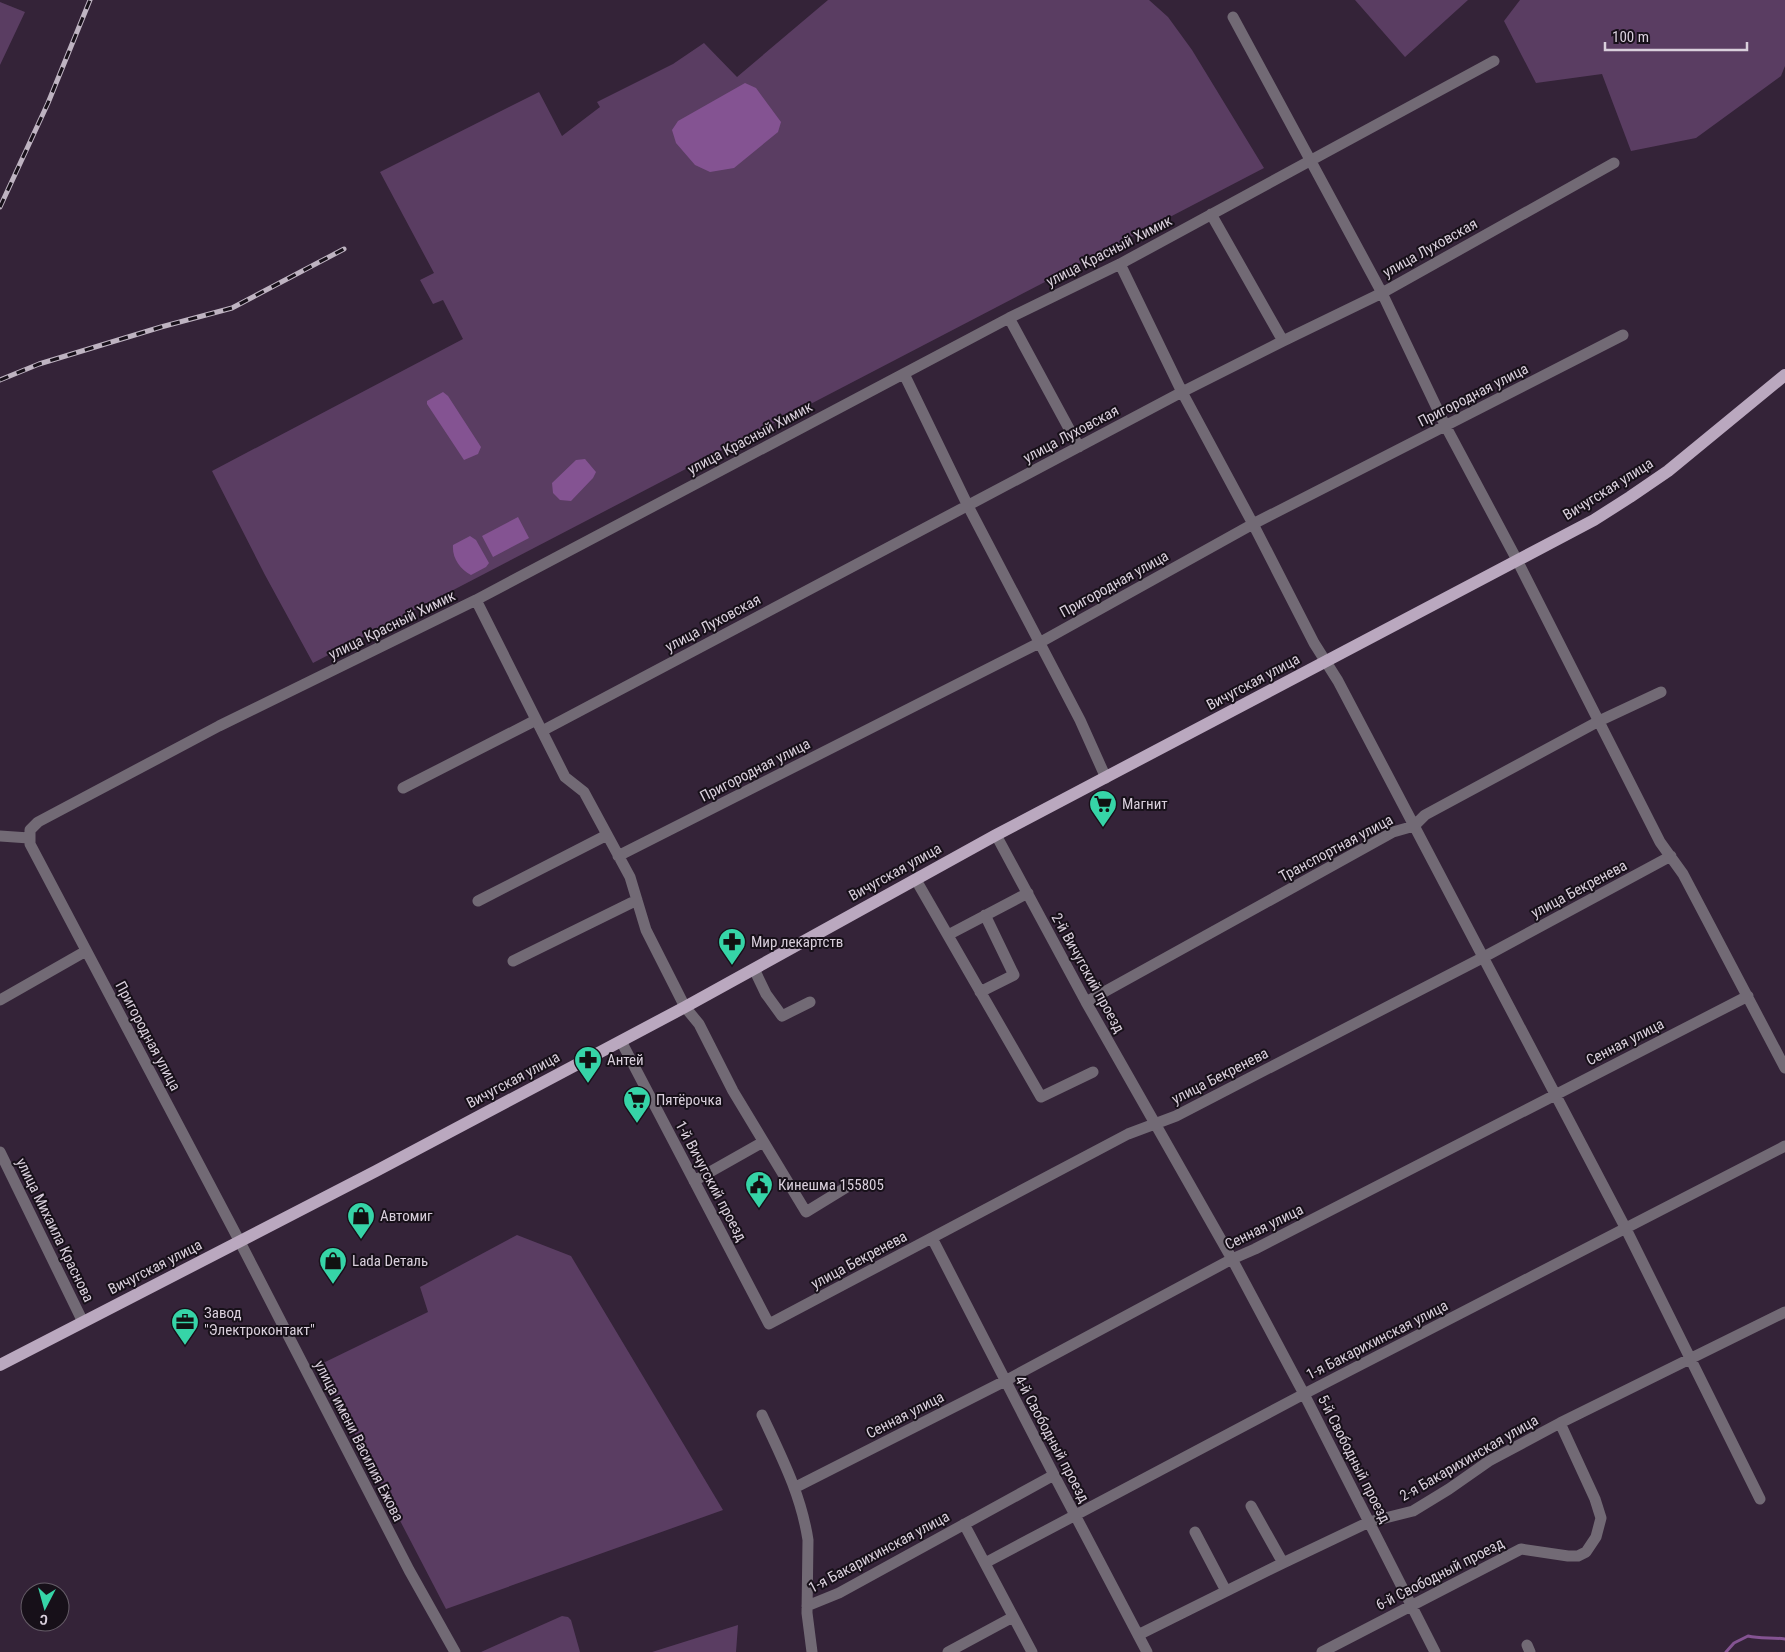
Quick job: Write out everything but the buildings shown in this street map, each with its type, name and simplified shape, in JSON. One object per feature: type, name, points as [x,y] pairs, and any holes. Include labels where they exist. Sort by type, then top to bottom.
[{"type":"main road","name":"Вичугская улица","points":[[0,1365],[369,1175],[684,1007],[996,835],[1594,520],[1668,471],[1785,374]]},
{"type":"street","points":[[1233,17],[1382,293],[1445,425],[1517,560],[1660,842],[1683,874],[1785,1068]]},
{"type":"street","name":"улица Красный Химик","points":[[30,841],[30,830],[38,822],[220,726],[476,600],[1009,318],[1120,264],[1494,61]]},
{"type":"street","name":"улица Луховская","points":[[542,731],[1182,392],[1382,293],[1614,163]]},
{"type":"street","points":[[1212,214],[1283,341]]},
{"type":"street","points":[[1120,264],[1182,392],[1314,643],[1338,681],[1626,1229],[1760,1499]]},
{"type":"street","points":[[1009,318],[1079,447]]},
{"type":"street","name":"Пригородная улица","points":[[618,856],[1039,643],[1253,524],[1623,335]]},
{"type":"street","points":[[904,374],[968,506],[1080,720],[1106,778]]},
{"type":"street","points":[[476,600],[565,776],[584,792],[630,877],[646,930],[684,1007],[699,1024],[733,1091],[806,1212],[850,1185]]},
{"type":"street","name":"Транспортная улица","points":[[1086,1002],[1393,832],[1414,826],[1425,815],[1598,721],[1661,692]]},
{"type":"street","points":[[403,788],[536,720]]},
{"type":"street","points":[[478,901],[607,835]]},
{"type":"street","name":"2-й Вичугский проезд","points":[[996,835],[1086,1002],[1155,1124]]},
{"type":"street","points":[[0,836],[30,841]]},
{"type":"street","name":"Пригородная улица","points":[[30,841],[240,1242]]},
{"type":"street","name":"улица Бекренева","points":[[781,1319],[1128,1134],[1193,1107],[1482,958],[1671,856]]},
{"type":"street","points":[[916,880],[1041,1097],[1093,1072]]},
{"type":"street","points":[[948,935],[1028,893]]},
{"type":"street","points":[[513,961],[637,900]]},
{"type":"street","points":[[980,992],[1014,974],[985,915]]},
{"type":"street","points":[[0,1000],[86,951]]},
{"type":"street","points":[[754,969],[766,994],[782,1016],[810,1002]]},
{"type":"street","name":"Сенная улица","points":[[796,1487],[1005,1381],[1232,1259],[1255,1249],[1748,996]]},
{"type":"street","name":"1-й Вичугский проезд","points":[[621,1041],[769,1324],[781,1319]]},
{"type":"street","name":"5-й Свободный проезд","points":[[1155,1124],[1232,1259],[1304,1394],[1435,1652]]},
{"type":"street","points":[[694,1181],[763,1142]]},
{"type":"street","name":"1-я Бакарихинская улица","points":[[985,1563],[1304,1394],[1785,1146]]},
{"type":"street","name":"улица Михаила Краснова","points":[[0,1152],[83,1322]]},
{"type":"street","name":"4-й Свободный проезд","points":[[932,1238],[1147,1652]]},
{"type":"street","name":"улица имени Василия Ежова","points":[[240,1242],[409,1570],[456,1652]]},
{"type":"street","name":"2-я Бакарихинская улица","points":[[1138,1636],[1369,1522],[1413,1511],[1489,1461],[1560,1423],[1785,1312]]},
{"type":"street","points":[[762,1415],[796,1487],[808,1540],[807,1606],[812,1652]]},
{"type":"street","name":"6-й Свободный проезд","points":[[1322,1652],[1521,1549],[1578,1556],[1586,1552],[1596,1536],[1601,1518],[1595,1499],[1560,1423]]},
{"type":"street","name":"1-я Бакарихинская улица","points":[[807,1606],[839,1594],[1054,1475]]},
{"type":"street","points":[[1251,1506],[1283,1563]]},
{"type":"street","points":[[964,1524],[1032,1652]]},
{"type":"street","points":[[1195,1532],[1226,1591]]},
{"type":"street","points":[[948,1652],[1013,1617]]},
{"type":"shaded area","points":[[828,0],[1149,0],[1168,17],[1192,50],[1264,168],[313,663],[265,575],[212,471],[463,339],[443,300],[433,304],[420,280],[434,273],[380,172],[539,92],[562,136],[600,107],[597,102],[673,64],[704,43],[737,77]]},
{"type":"shaded area","points":[[1355,0],[1468,0],[1405,57]]},
{"type":"shaded area","points":[[1520,0],[1785,0],[1785,66],[1781,76],[1696,138],[1631,151],[1602,74],[1536,83],[1504,21]]},
{"type":"shaded area","points":[[0,2],[25,12],[0,65]]},
{"type":"shaded area","points":[[745,83],[756,88],[781,122],[778,132],[734,168],[710,172],[695,165],[676,143],[672,130],[678,121]]},
{"type":"shaded area","points":[[443,392],[448,396],[481,447],[478,454],[464,460],[427,404],[427,401]]},
{"type":"shaded area","points":[[585,459],[596,472],[593,478],[571,501],[560,500],[553,493],[552,483],[576,460]]},
{"type":"shaded area","points":[[518,517],[529,538],[493,557],[482,536]]},
{"type":"shaded area","points":[[470,536],[476,540],[489,563],[486,567],[471,575],[463,570],[453,550],[453,545]]},
{"type":"shaded area","points":[[517,1235],[571,1256],[723,1510],[446,1609],[319,1365],[428,1312],[420,1287]]},
{"type":"shaded area","points":[[562,1616],[568,1617],[571,1620],[580,1652],[481,1652]]},
{"type":"shaded area","points":[[738,1625],[736,1652],[652,1652]]},
{"type":"waterway","points":[[1726,1652],[1734,1643],[1748,1636],[1785,1639]]},
{"type":"railway","points":[[0,207],[48,103],[90,0]]},
{"type":"railway","points":[[0,380],[39,364],[161,327],[232,308],[344,249]]},
{"type":"place","name":"Магнит","points":[[1103,828]]},
{"type":"place","name":"Мир лекартств","points":[[732,966]]},
{"type":"place","name":"Антей","points":[[588,1084]]},
{"type":"place","name":"Пятёрочка","points":[[637,1124]]},
{"type":"place","name":"Кинешма 155805","points":[[759,1209]]},
{"type":"place","name":"Автомиг","points":[[361,1240]]},
{"type":"place","name":"Lada Dеталь","points":[[333,1285]]},
{"type":"place","name":"Завод \"Электроконтакт\"","points":[[185,1346]]}]
